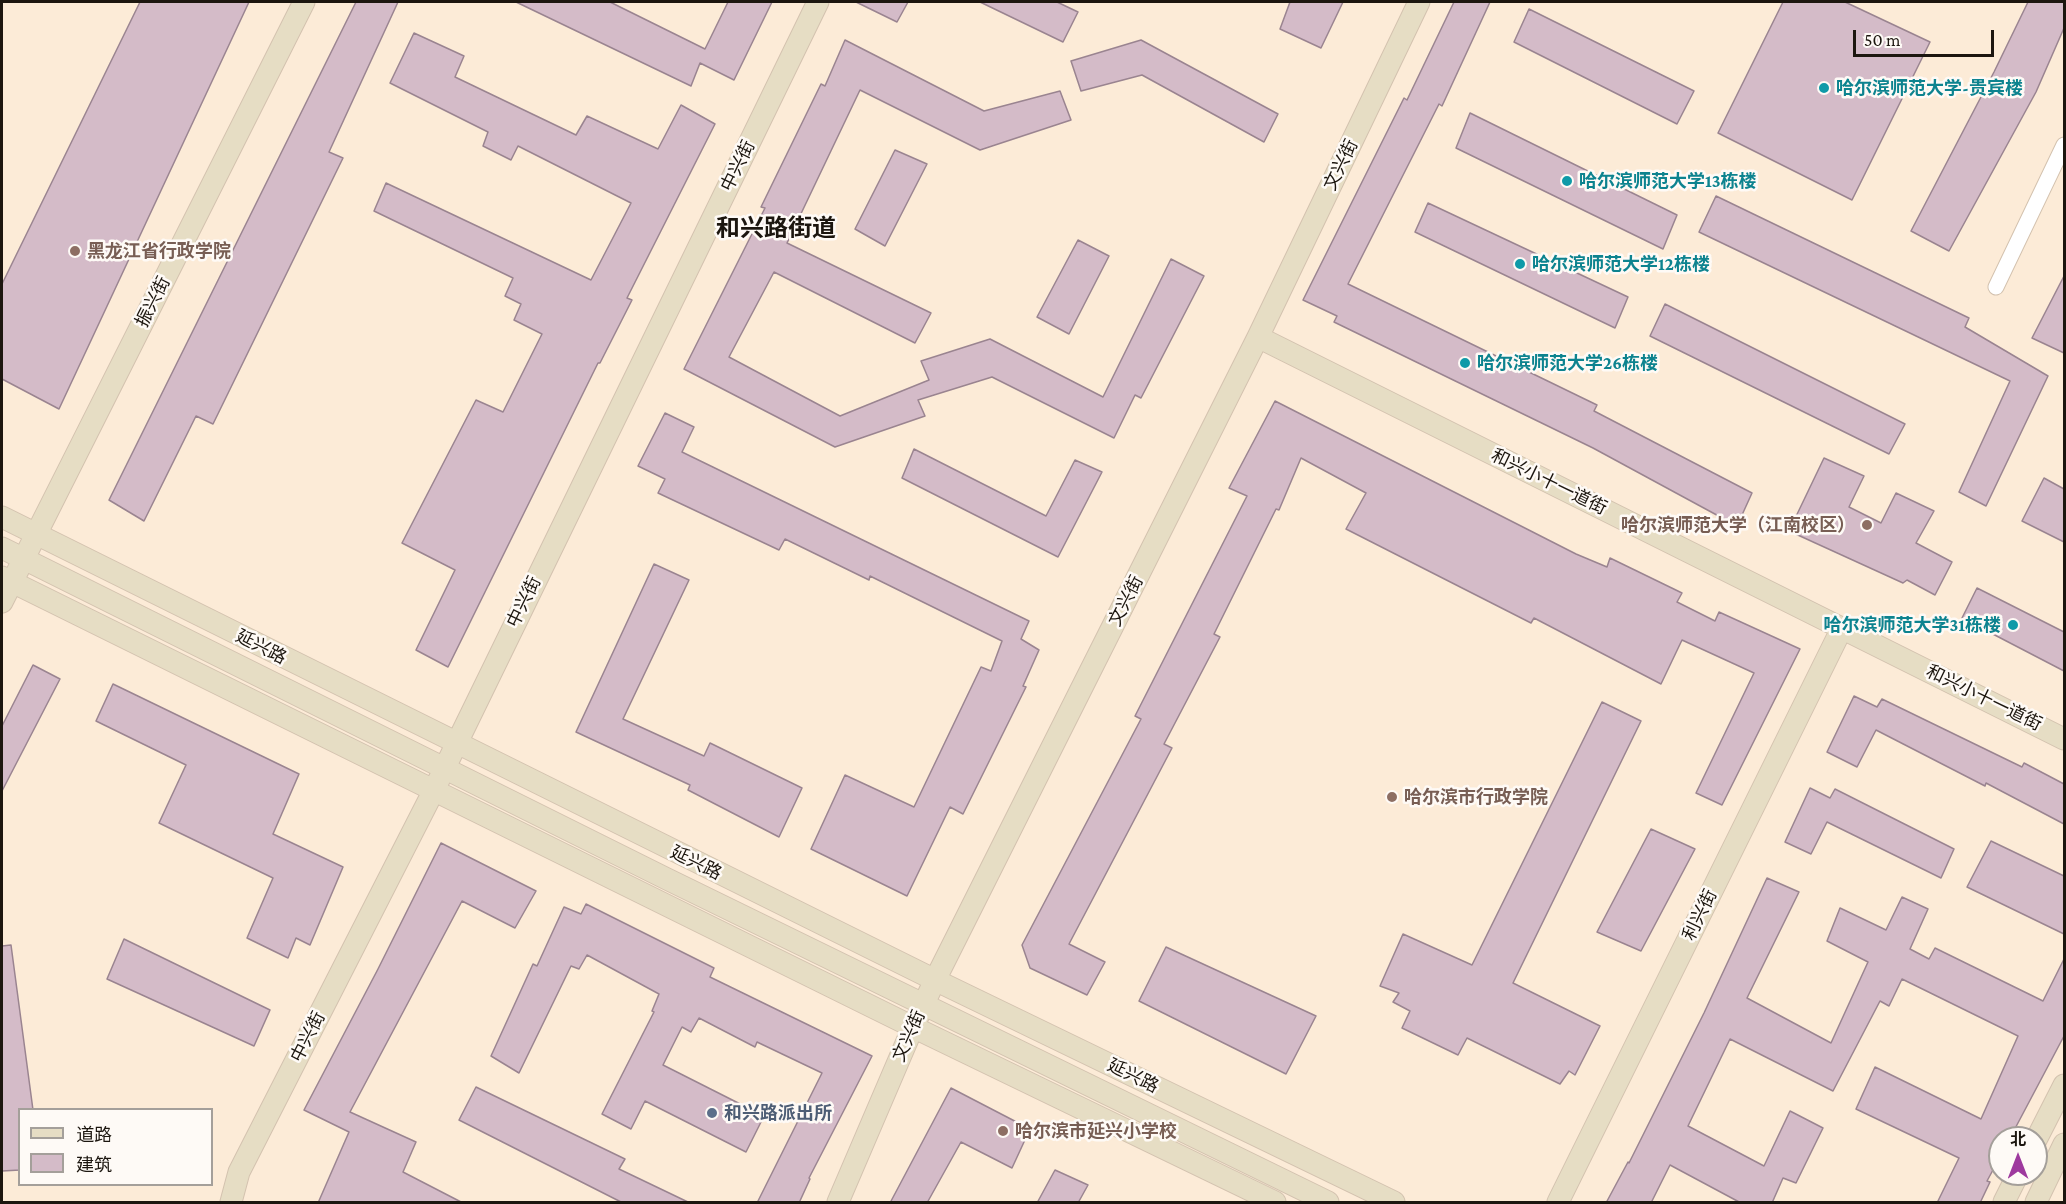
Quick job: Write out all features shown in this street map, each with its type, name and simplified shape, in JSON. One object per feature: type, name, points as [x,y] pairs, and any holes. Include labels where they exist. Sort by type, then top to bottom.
[{"type":"street","name":"振兴街","points":[[2,602],[7,580],[24,559],[303,2]]},
{"type":"street","name":"中兴街","points":[[231,1203],[239,1172],[434,790],[818,2]]},
{"type":"street","name":"文兴街","points":[[838,1203],[923,1004],[1258,337],[1419,2]]},
{"type":"street","points":[[1996,287],[2064,145]]},
{"type":"street","name":"和兴小十一道街","points":[[1258,337],[2064,739]]},
{"type":"street","name":"延兴路","points":[[2,517],[455,744],[1394,1203]]},
{"type":"street","points":[[2,548],[443,768],[1328,1203]]},
{"type":"street","points":[[7,580],[1275,1203]]},
{"type":"street","name":"利兴街","points":[[1558,1203],[1842,628]]},
{"type":"street","points":[[2043,1126],[2064,1085]]},
{"type":"street","points":[[2036,1203],[2064,1144]]},
{"type":"street","points":[[2004,1203],[2012,1186]]},
{"type":"building","points":[[140,2],[249,2],[59,409],[2,379],[2,284]]},
{"type":"building","points":[[356,2],[398,2],[329,152],[343,158],[213,424],[196,416],[144,521],[109,500]]},
{"type":"building","points":[[516,2],[610,2],[705,49],[728,2],[772,2],[734,80],[700,63],[691,86]]},
{"type":"building","points":[[856,2],[908,2],[897,22]]},
{"type":"building","points":[[980,2],[1057,2],[1078,12],[1063,42]]},
{"type":"building","points":[[1290,2],[1343,2],[1321,48],[1280,29]]},
{"type":"building","points":[[1454,2],[1490,2],[1442,106],[1439,104],[1348,284],[1597,405],[1594,411],[1752,493],[1737,526],[1593,448],[1334,322],[1337,316],[1303,300],[1404,98],[1407,100]]},
{"type":"building","name":"哈尔滨师范大学-贵宾楼","points":[[1783,2],[1845,2],[1930,42],[1852,200],[1718,133]]},
{"type":"building","points":[[2028,2],[2064,2],[2064,28],[2036,92],[1949,251],[1911,231]]},
{"type":"building","points":[[1529,9],[1694,91],[1677,124],[1514,42]]},
{"type":"building","points":[[414,33],[464,56],[455,77],[576,135],[587,116],[658,149],[681,105],[715,124],[627,298],[632,300],[598,363],[448,667],[416,650],[455,570],[402,543],[476,400],[503,412],[542,334],[514,320],[521,304],[505,296],[513,278],[374,211],[386,183],[591,280],[631,203],[518,146],[511,160],[483,146],[488,132],[390,83]]},
{"type":"building","points":[[845,40],[984,111],[1060,91],[1071,120],[980,150],[860,90],[787,243],[931,313],[915,343],[774,272],[729,357],[840,416],[929,380],[921,361],[990,339],[1103,397],[1171,259],[1204,276],[1141,398],[1135,395],[1114,438],[992,377],[918,400],[925,416],[835,447],[684,369],[765,208],[761,207],[821,84],[825,86]]},
{"type":"building","points":[[1141,40],[1278,114],[1264,142],[1142,75],[1081,91],[1071,61]]},
{"type":"building","name":"哈尔滨师范大学13栋楼","points":[[1470,113],[1677,215],[1663,249],[1456,148]]},
{"type":"building","points":[[895,150],[927,164],[885,246],[855,229]]},
{"type":"building","points":[[1716,196],[1969,318],[1965,327],[2048,376],[1986,506],[1959,492],[2010,381],[1699,232]]},
{"type":"building","name":"哈尔滨师范大学12栋楼","points":[[1428,203],[1628,297],[1615,328],[1415,232]]},
{"type":"building","points":[[1078,240],[1109,256],[1069,334],[1037,317]]},
{"type":"building","points":[[2064,276],[2064,353],[2032,338]]},
{"type":"building","points":[[1665,304],[1905,424],[1889,454],[1650,336]]},
{"type":"building","points":[[1275,401],[1576,554],[1607,567],[1610,558],[1682,593],[1677,602],[1715,621],[1719,612],[1800,649],[1722,805],[1696,793],[1754,673],[1682,640],[1661,684],[1534,618],[1531,623],[1346,529],[1366,493],[1301,458],[1279,510],[1276,509],[1214,634],[1220,637],[1164,744],[1172,748],[1069,944],[1105,962],[1087,995],[1030,968],[1022,945],[1141,719],[1135,716],[1247,496],[1229,488]]},
{"type":"building","points":[[665,413],[694,427],[682,452],[1029,621],[1021,639],[1039,650],[1023,686],[1026,687],[963,814],[950,807],[907,896],[811,849],[845,775],[914,807],[981,667],[991,671],[1002,641],[870,576],[869,580],[785,539],[779,550],[658,493],[665,479],[638,466]]},
{"type":"building","points":[[914,449],[1046,516],[1075,460],[1102,472],[1058,557],[902,478]]},
{"type":"building","points":[[1824,458],[1864,476],[1849,507],[1881,523],[1896,493],[1934,511],[1916,543],[1952,562],[1935,595],[1907,580],[1903,583],[1789,531]]},
{"type":"building","points":[[2044,478],[2064,489],[2064,542],[2022,521]]},
{"type":"building","points":[[654,564],[689,580],[623,719],[704,756],[710,743],[802,788],[779,837],[688,790],[690,785],[576,732]]},
{"type":"building","name":"哈尔滨师范大学31栋楼","points":[[1977,588],[2064,632],[2064,671],[1962,618]]},
{"type":"building","points":[[33,665],[60,679],[2,791],[2,726]]},
{"type":"building","points":[[113,684],[299,774],[273,834],[343,867],[310,945],[296,938],[288,958],[247,938],[273,878],[159,823],[186,765],[96,721]]},
{"type":"building","points":[[1854,696],[1877,707],[1882,699],[2022,767],[2024,763],[2064,784],[2064,824],[1876,730],[1857,767],[1827,752]]},
{"type":"building","points":[[1602,702],[1641,721],[1513,983],[1600,1026],[1575,1075],[1569,1071],[1560,1084],[1467,1038],[1458,1055],[1402,1028],[1410,1011],[1393,1002],[1399,993],[1380,986],[1403,934],[1472,965]]},
{"type":"building","points":[[1810,788],[1830,798],[1835,789],[1954,849],[1941,878],[1827,822],[1811,854],[1785,842]]},
{"type":"building","points":[[1651,829],[1695,849],[1641,951],[1597,932]]},
{"type":"building","points":[[1991,841],[2064,876],[2064,934],[1967,887]]},
{"type":"building","points":[[441,843],[536,891],[515,928],[462,901],[350,1112],[416,1142],[403,1172],[463,1203],[318,1203],[349,1132],[304,1110]]},
{"type":"building","points":[[1767,878],[1799,892],[1747,998],[1831,1043],[1868,962],[1827,941],[1840,908],[1886,930],[1902,897],[1928,909],[1910,949],[1929,959],[1935,948],[2043,1001],[2064,959],[2064,1036],[2016,1126],[1988,1126],[1988,1186],[1980,1203],[1937,1203],[1959,1158],[1856,1109],[1875,1067],[1981,1119],[2018,1036],[1902,979],[1889,1006],[1880,1001],[1833,1091],[1730,1039],[1688,1126],[1764,1166],[1790,1111],[1823,1128],[1796,1183],[1783,1178],[1772,1203],[1741,1203],[1670,1165],[1651,1203],[1606,1203],[1629,1163],[1704,1013]]},
{"type":"building","points":[[586,904],[714,968],[710,977],[872,1056],[809,1178],[799,1203],[757,1203],[822,1073],[757,1042],[755,1047],[699,1018],[691,1032],[682,1027],[663,1065],[764,1116],[746,1152],[645,1101],[631,1129],[602,1114],[654,1012],[652,1011],[659,994],[587,955],[579,969],[571,966],[519,1073],[491,1056],[533,964],[537,966],[564,907],[581,914]]},
{"type":"building","points":[[124,939],[270,1010],[254,1046],[107,979]]},
{"type":"building","points":[[11,945],[33,1108],[18,1108],[18,1170],[2,1171],[2,946]]},
{"type":"building","points":[[1166,947],[1316,1016],[1286,1074],[1139,1001]]},
{"type":"building","points":[[476,1087],[625,1159],[619,1169],[690,1203],[623,1203],[459,1120]]},
{"type":"building","points":[[951,1088],[1030,1129],[1012,1168],[961,1142],[927,1203],[890,1203]]},
{"type":"building","points":[[1055,1170],[1088,1185],[1078,1203],[1037,1203]]},
{"type":"place","name":"哈尔滨师范大学-贵宾楼","points":[[1824,88]]},
{"type":"place","name":"哈尔滨师范大学13栋楼","points":[[1567,181]]},
{"type":"place","name":"黑龙江省行政学院","points":[[75,251]]},
{"type":"place","name":"哈尔滨师范大学12栋楼","points":[[1520,264]]},
{"type":"place","name":"哈尔滨师范大学26栋楼","points":[[1465,363]]},
{"type":"place","name":"哈尔滨师范大学（江南校区）","points":[[1867,525]]},
{"type":"place","name":"哈尔滨师范大学31栋楼","points":[[2013,625]]},
{"type":"place","name":"哈尔滨市行政学院","points":[[1392,797]]},
{"type":"place","name":"和兴路派出所","points":[[712,1113]]},
{"type":"place","name":"哈尔滨市延兴小学校","points":[[1003,1131]]},
{"type":"district","name":"和兴路街道","points":[[776,229]]}]
